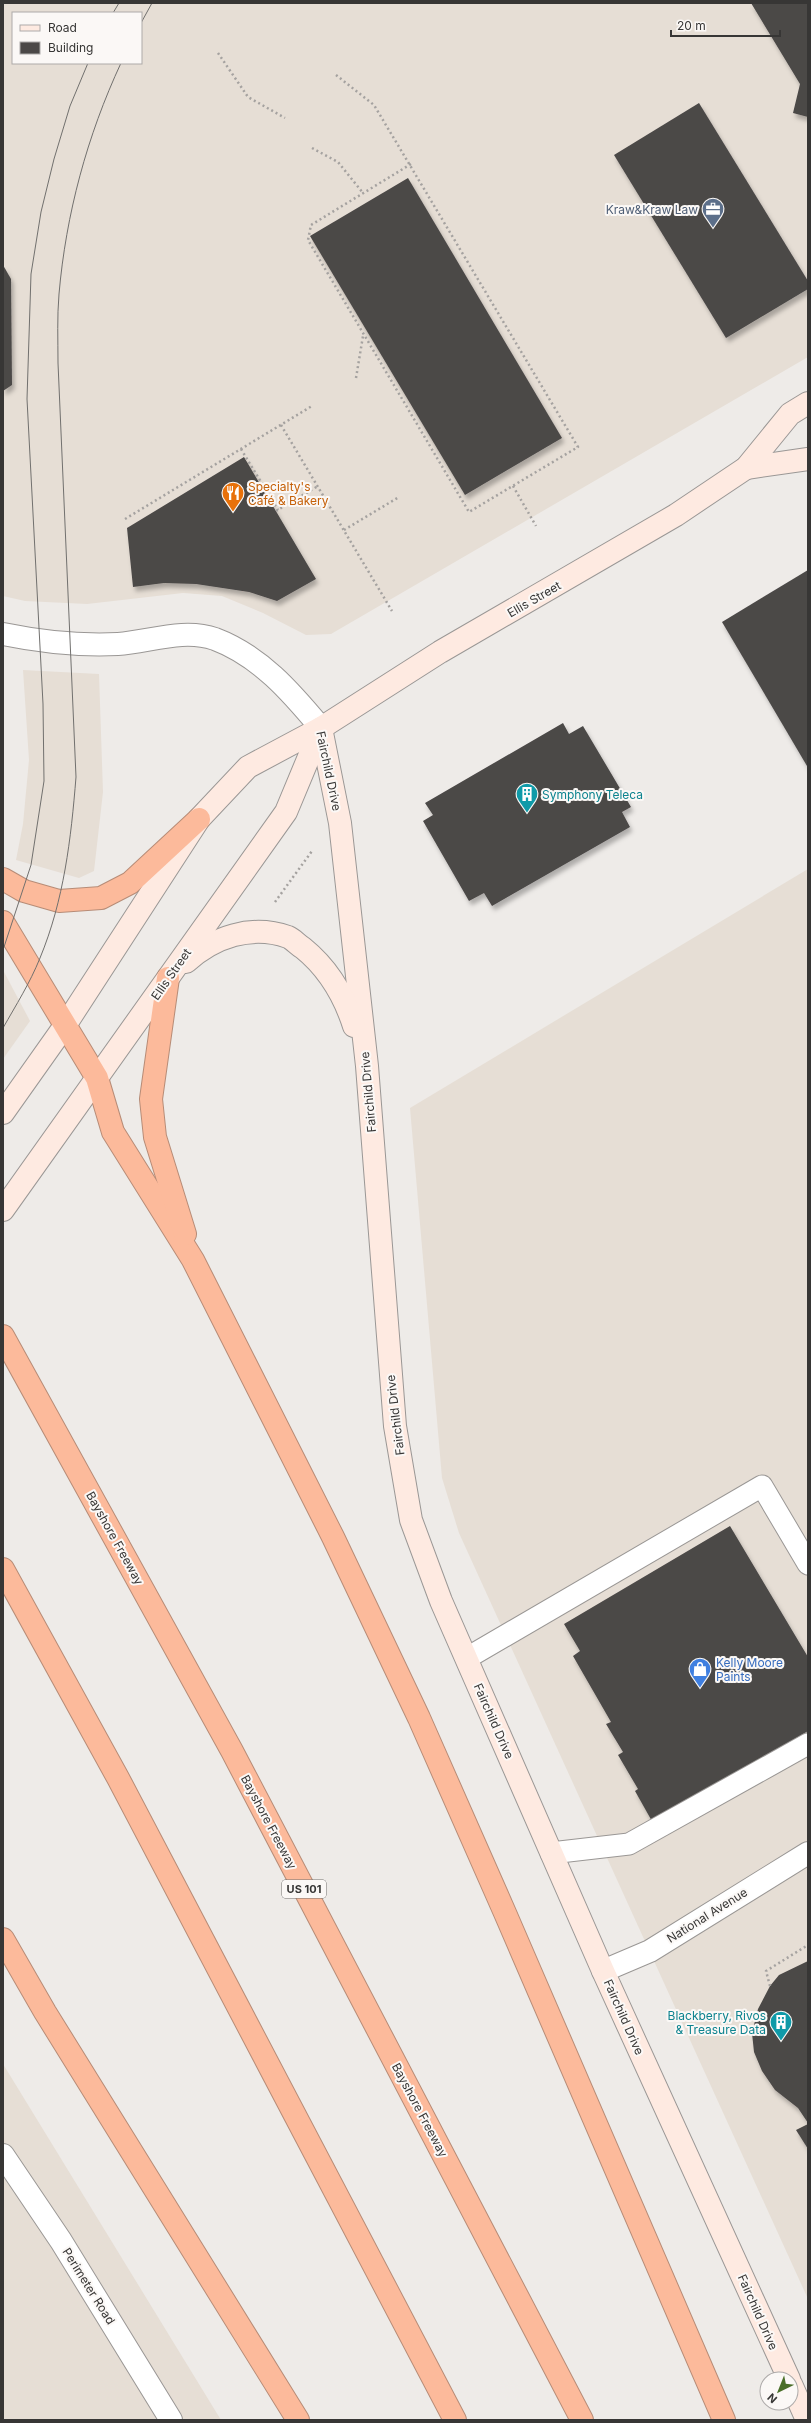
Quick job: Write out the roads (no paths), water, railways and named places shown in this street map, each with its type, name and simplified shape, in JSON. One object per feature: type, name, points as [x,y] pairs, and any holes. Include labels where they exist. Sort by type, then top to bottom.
[{"type":"highway","points":[[3,879],[24,891],[59,901],[101,898],[130,883],[199,819]]},
{"type":"highway","points":[[3,922],[66,1024],[97,1078],[113,1132],[193,1260],[333,1537],[419,1718],[515,1934],[724,2420]]},
{"type":"highway","points":[[168,978],[151,1099],[155,1137],[193,1260]]},
{"type":"highway","name":"Bayshore Freeway","points":[[3,1336],[232,1751],[582,2420]]},
{"type":"highway","points":[[3,1569],[118,1778],[455,2420]]},
{"type":"highway","points":[[3,1939],[45,2012],[298,2420]]},
{"type":"street","name":"Ellis Street","points":[[3,1113],[66,1024],[199,819],[248,767],[321,728],[440,652],[676,515],[746,468],[790,414],[808,403]]},
{"type":"street","name":"Ellis Street","points":[[746,468],[808,460]]},
{"type":"street","name":"Fairchild Drive","points":[[3,634],[70,645],[120,644],[184,635],[213,639],[240,651],[268,670],[290,692],[321,728],[340,823],[367,1066],[394,1426],[411,1520],[441,1601],[551,1853],[603,1971],[785,2371]]},
{"type":"street","name":"Ellis Street","points":[[3,1210],[286,812],[321,728]]},
{"type":"street","points":[[168,978],[201,949],[228,935],[256,932],[289,937],[311,955],[332,977],[347,1004],[367,1066]]},
{"type":"street","name":"National Avenue","points":[[603,1971],[650,1951],[808,1853]]},
{"type":"street","name":"Perimeter Road","points":[[3,2155],[61,2241],[171,2420]]},
{"type":"street","points":[[799,2402],[807,2420]]},
{"type":"lane","points":[[467,1658],[762,1486],[808,1564]]},
{"type":"lane","points":[[551,1853],[629,1844],[808,1744]]},
{"type":"tram line","points":[[114,12],[119,3]]},
{"type":"tram line","points":[[142,21],[152,3]]},
{"type":"tram line","points":[[3,950],[31,865],[44,781],[43,704],[27,399],[31,274],[41,212],[54,159],[70,106],[88,64]]},
{"type":"tram line","points":[[3,1028],[32,976],[48,936],[61,892],[72,823],[76,777],[58,363],[58,303],[67,234],[80,176],[98,119],[121,64]]},
{"type":"place","name":"Kraw&Kraw Law","points":[[713,228]]},
{"type":"place","name":"Specialty's Café & Bakery","points":[[233,512]]},
{"type":"place","name":"Symphony Teleca","points":[[527,814]]},
{"type":"place","name":"Kelly Moore Paints","points":[[700,1688]]},
{"type":"place","name":"Blackberry, Rivos & Treasure Data","points":[[781,2042]]}]
